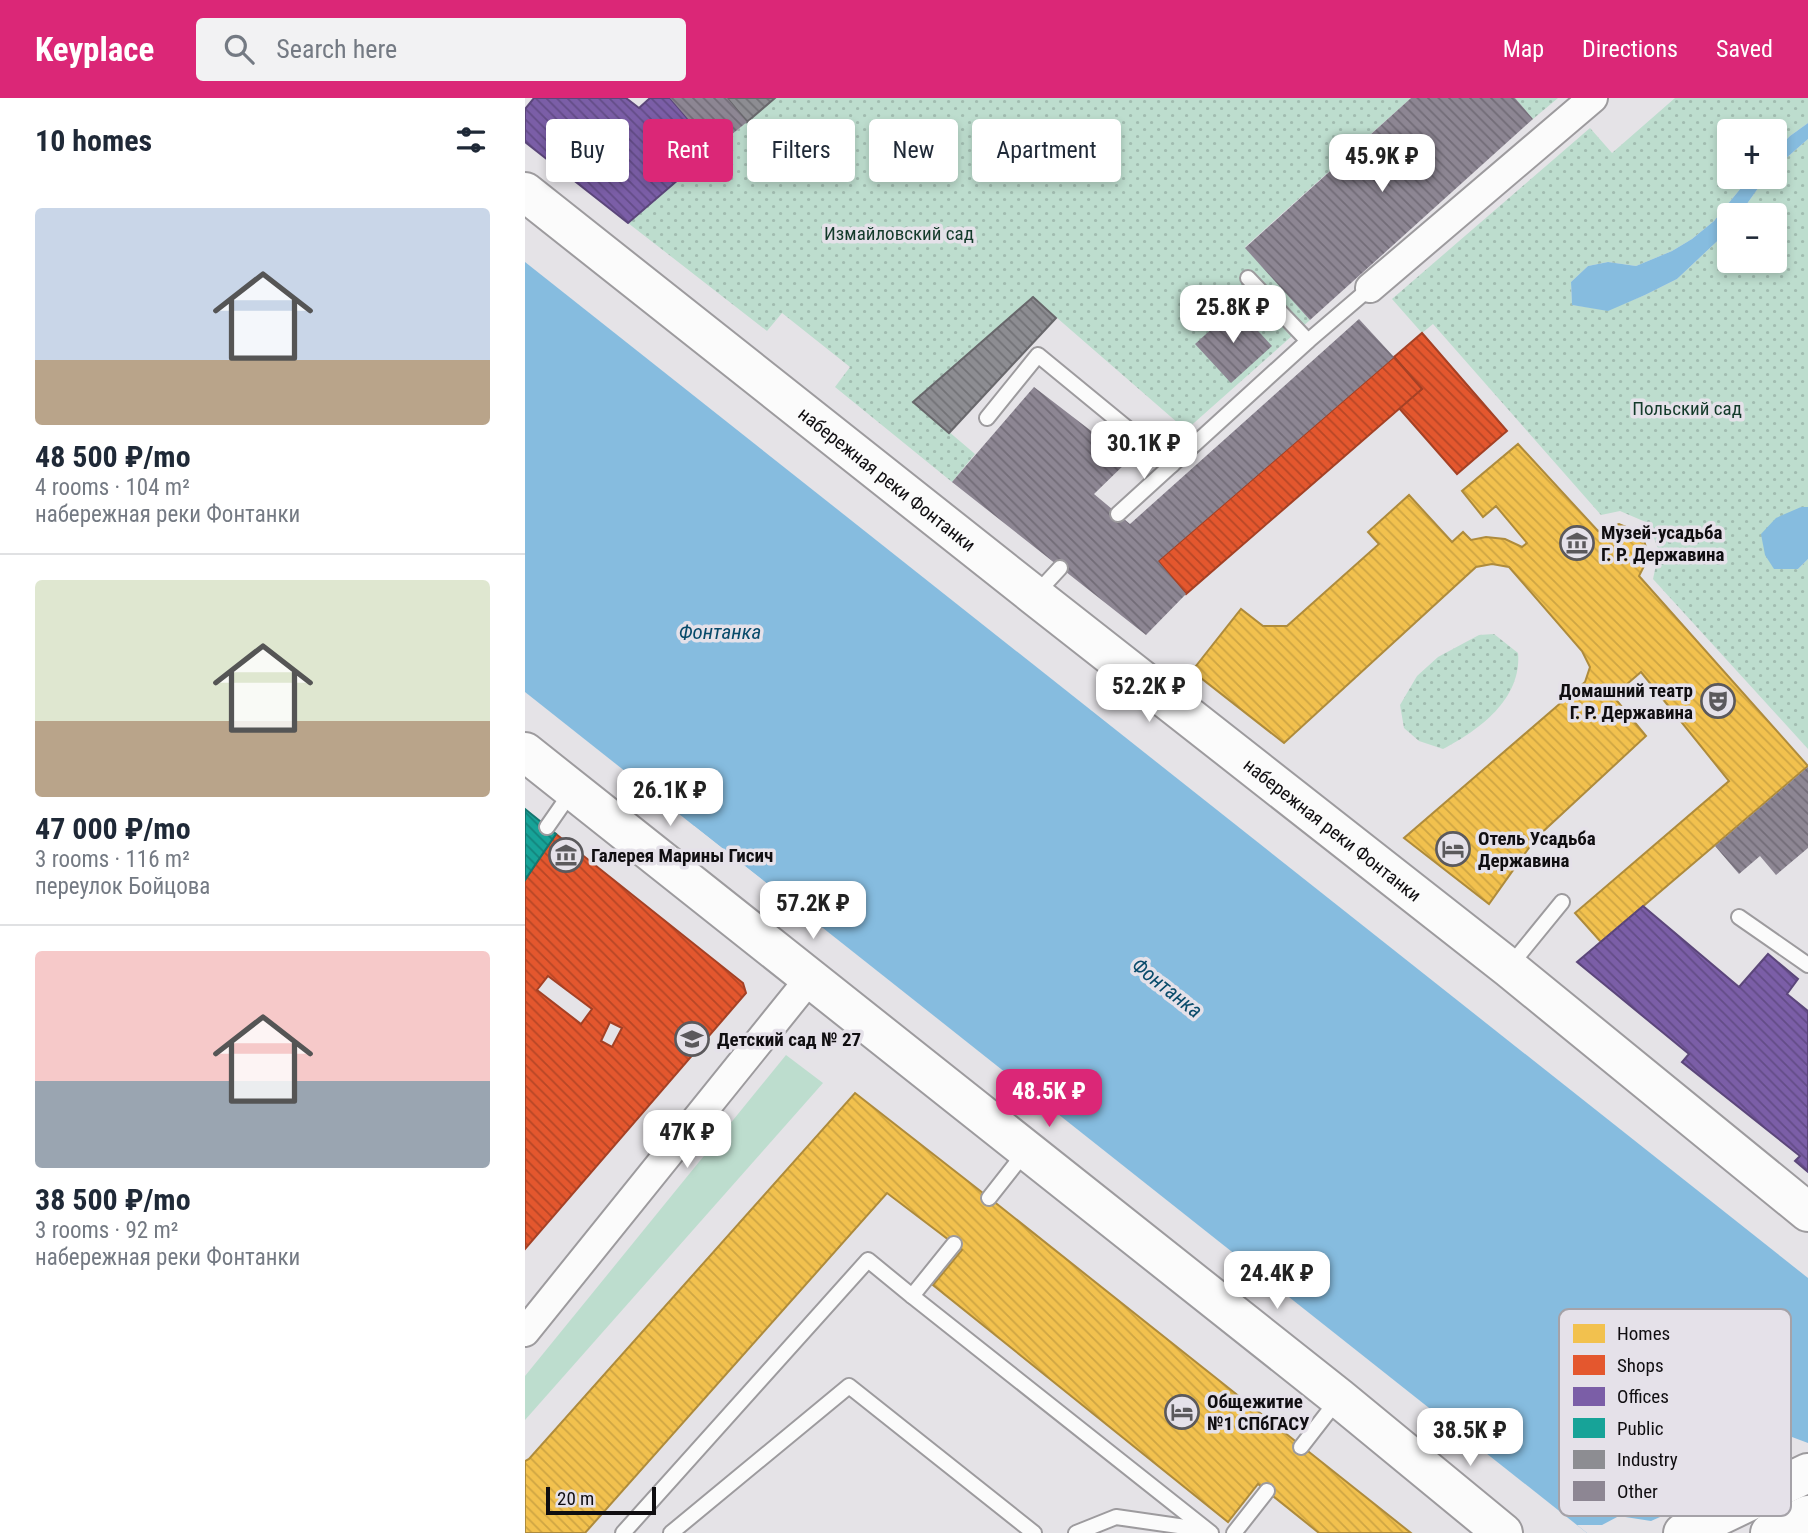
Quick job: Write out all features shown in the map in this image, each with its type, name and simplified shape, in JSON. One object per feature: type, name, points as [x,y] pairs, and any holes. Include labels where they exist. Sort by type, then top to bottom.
[{"type":"main road","name":"набережная реки Фонтанки","points":[[525,192],[1509,968],[1808,1212]]},
{"type":"main road","points":[[525,752],[1339,1398],[1503,1533]]},
{"type":"main road","points":[[1791,1481],[1808,1473]]},
{"type":"main road","points":[[1770,1533],[1808,1515]]},
{"type":"main road","points":[[1682,1533],[1718,1516]]},
{"type":"street","points":[[1370,288],[1593,98]]},
{"type":"street","points":[[525,1332],[811,977]]},
{"type":"lane","points":[[1248,278],[1308,341]]},
{"type":"lane","points":[[1118,514],[1370,288]]},
{"type":"lane","points":[[986,418],[1038,355],[1172,465]]},
{"type":"lane","points":[[1034,596],[1060,568]]},
{"type":"lane","points":[[547,827],[573,789]]},
{"type":"lane","points":[[1509,968],[1562,902]]},
{"type":"lane","points":[[1739,917],[1808,965]]},
{"type":"lane","points":[[989,1198],[1027,1149]]},
{"type":"lane","points":[[912,1296],[954,1244]]},
{"type":"lane","points":[[623,1533],[868,1260],[1209,1532]]},
{"type":"lane","points":[[671,1533],[849,1386],[1034,1533]]},
{"type":"lane","points":[[1301,1447],[1339,1398]]},
{"type":"lane","points":[[1234,1533],[1267,1491]]},
{"type":"lane","points":[[1076,1533],[1116,1517],[1209,1532]]},
{"type":"green space","name":"Измайловский сад","points":[[775,98],[1411,98],[1245,247],[1310,320],[1186,430],[1033,297],[914,402],[975,454],[952,482],[835,387],[850,367],[782,313],[767,331],[628,223],[676,182],[733,182],[733,134],[747,122],[747,182],[855,182],[855,119],[750,119]]},
{"type":"green space","points":[[1515,98],[1558,98],[1533,119]]},
{"type":"green space","name":"Польский сад","points":[[1675,98],[1808,98],[1808,123],[1787,139],[1787,119],[1717,119],[1717,189],[1740,189],[1729,203],[1717,203],[1717,217],[1692,239],[1672,251],[1636,266],[1608,262],[1588,266],[1571,282],[1572,305],[1608,310],[1677,279],[1717,241],[1717,273],[1787,273],[1787,203],[1748,203],[1757,189],[1787,189],[1787,157],[1808,139],[1808,507],[1800,507],[1798,569],[1808,559],[1808,749],[1653,579],[1659,551],[1648,523],[1620,511],[1601,515],[1433,324],[1422,333],[1392,299],[1590,128],[1612,153]]},
{"type":"green space","points":[[1494,634],[1518,653],[1517,670],[1506,699],[1484,722],[1443,749],[1419,741],[1404,728],[1400,705],[1417,676],[1438,657],[1479,635]]},
{"type":"green space","points":[[786,1055],[823,1083],[525,1420],[525,1376]]},
{"type":"water","points":[[1808,123],[1808,139],[1787,157],[1787,139]]},
{"type":"water","points":[[1740,189],[1757,189],[1748,203],[1729,203]]},
{"type":"water","points":[[1717,217],[1717,241],[1677,279],[1608,311],[1572,305],[1571,282],[1588,266],[1608,262],[1636,266],[1672,251]]},
{"type":"water","name":"Фонтанка","points":[[525,262],[1808,1278],[1808,1533],[1587,1533],[1566,1516],[1791,1516],[1791,1309],[1559,1309],[1559,1511],[525,692]]},
{"type":"water","points":[[1801,507],[1808,507],[1808,559],[1798,569],[1774,569],[1765,555],[1761,534],[1776,518]]},
{"type":"pier","points":[[694,826],[778,892],[775,894],[692,829]]},
{"type":"pier","points":[[1792,1437],[1808,1443],[1808,1533],[1587,1533],[1577,1525],[1602,1525],[1619,1516],[1651,1521],[1662,1516],[1791,1516]]},
{"type":"building: Homes","points":[[1518,444],[1598,531],[1619,524],[1643,534],[1648,558],[1639,576],[1808,766],[1601,942],[1575,913],[1729,781],[1641,672],[1613,696],[1646,736],[1536,838],[1489,904],[1404,838],[1585,682],[1590,667],[1582,651],[1509,567],[1492,564],[1476,567],[1284,743],[1192,671],[1241,609],[1263,626],[1287,626],[1379,544],[1368,532],[1409,495],[1452,542],[1463,532],[1471,540],[1486,537],[1505,539],[1522,547],[1527,543],[1496,506],[1483,517],[1462,491]]},
{"type":"building: Homes","points":[[855,1093],[1411,1533],[1319,1533],[1258,1484],[1228,1522],[933,1285],[962,1250],[887,1193],[585,1533],[525,1533],[525,1461]]},
{"type":"building: Shops","points":[[1422,333],[1507,431],[1457,474],[1399,408],[1422,389],[1394,357]]},
{"type":"building: Shops","points":[[1394,357],[1422,389],[1186,594],[1158,561]]},
{"type":"building: Shops","points":[[556,834],[743,983],[746,993],[525,1249],[525,880]],"holes":[[[548,976],[592,1009],[581,1024],[537,990]],[[610,1022],[622,1028],[612,1047],[601,1041]]]},
{"type":"building: Offices","points":[[534,98],[626,98],[639,108],[650,98],[670,98],[688,119],[643,119],[643,182],[676,182],[628,223],[576,182],[629,182],[629,119],[546,119],[546,159],[525,142],[525,109]]},
{"type":"building: Offices","points":[[1643,906],[1739,987],[1768,954],[1798,979],[1787,994],[1808,1011],[1808,1172],[1795,1161],[1800,1156],[1682,1062],[1689,1054],[1577,962]]},
{"type":"building: Public","points":[[525,809],[556,834],[525,880]]},
{"type":"building: Industry","points":[[727,98],[775,98],[747,119],[747,122]]},
{"type":"building: Industry","points":[[1033,297],[1056,318],[949,433],[913,402]]},
{"type":"building: Other","points":[[670,98],[727,98],[747,122],[733,133],[733,119],[688,119]]},
{"type":"building: Other","points":[[1411,98],[1515,98],[1533,119],[1310,320],[1245,248]]},
{"type":"building: Other","points":[[1236,307],[1272,346],[1231,383],[1195,344]]},
{"type":"building: Other","points":[[1359,319],[1394,357],[1158,561],[1186,594],[1146,635],[952,482],[1034,387],[1129,460],[1094,494],[1130,524]]},
{"type":"building: Other","points":[[1808,767],[1808,848],[1776,875],[1760,856],[1739,874],[1715,846]]},
{"type":"place","name":"Музей-усадьба Г. Р. Державина","points":[[1577,543]]},
{"type":"place","name":"Домашний театр Г. Р. Державина","points":[[1718,701]]},
{"type":"place","name":"Отель Усадьба Державина","points":[[1453,849]]},
{"type":"place","name":"Галерея Марины Гисич","points":[[566,855]]},
{"type":"place","name":"Детский сад № 27","points":[[692,1039]]},
{"type":"place","name":"Общежитие №1 СПбГАСУ","points":[[1182,1412]]}]
